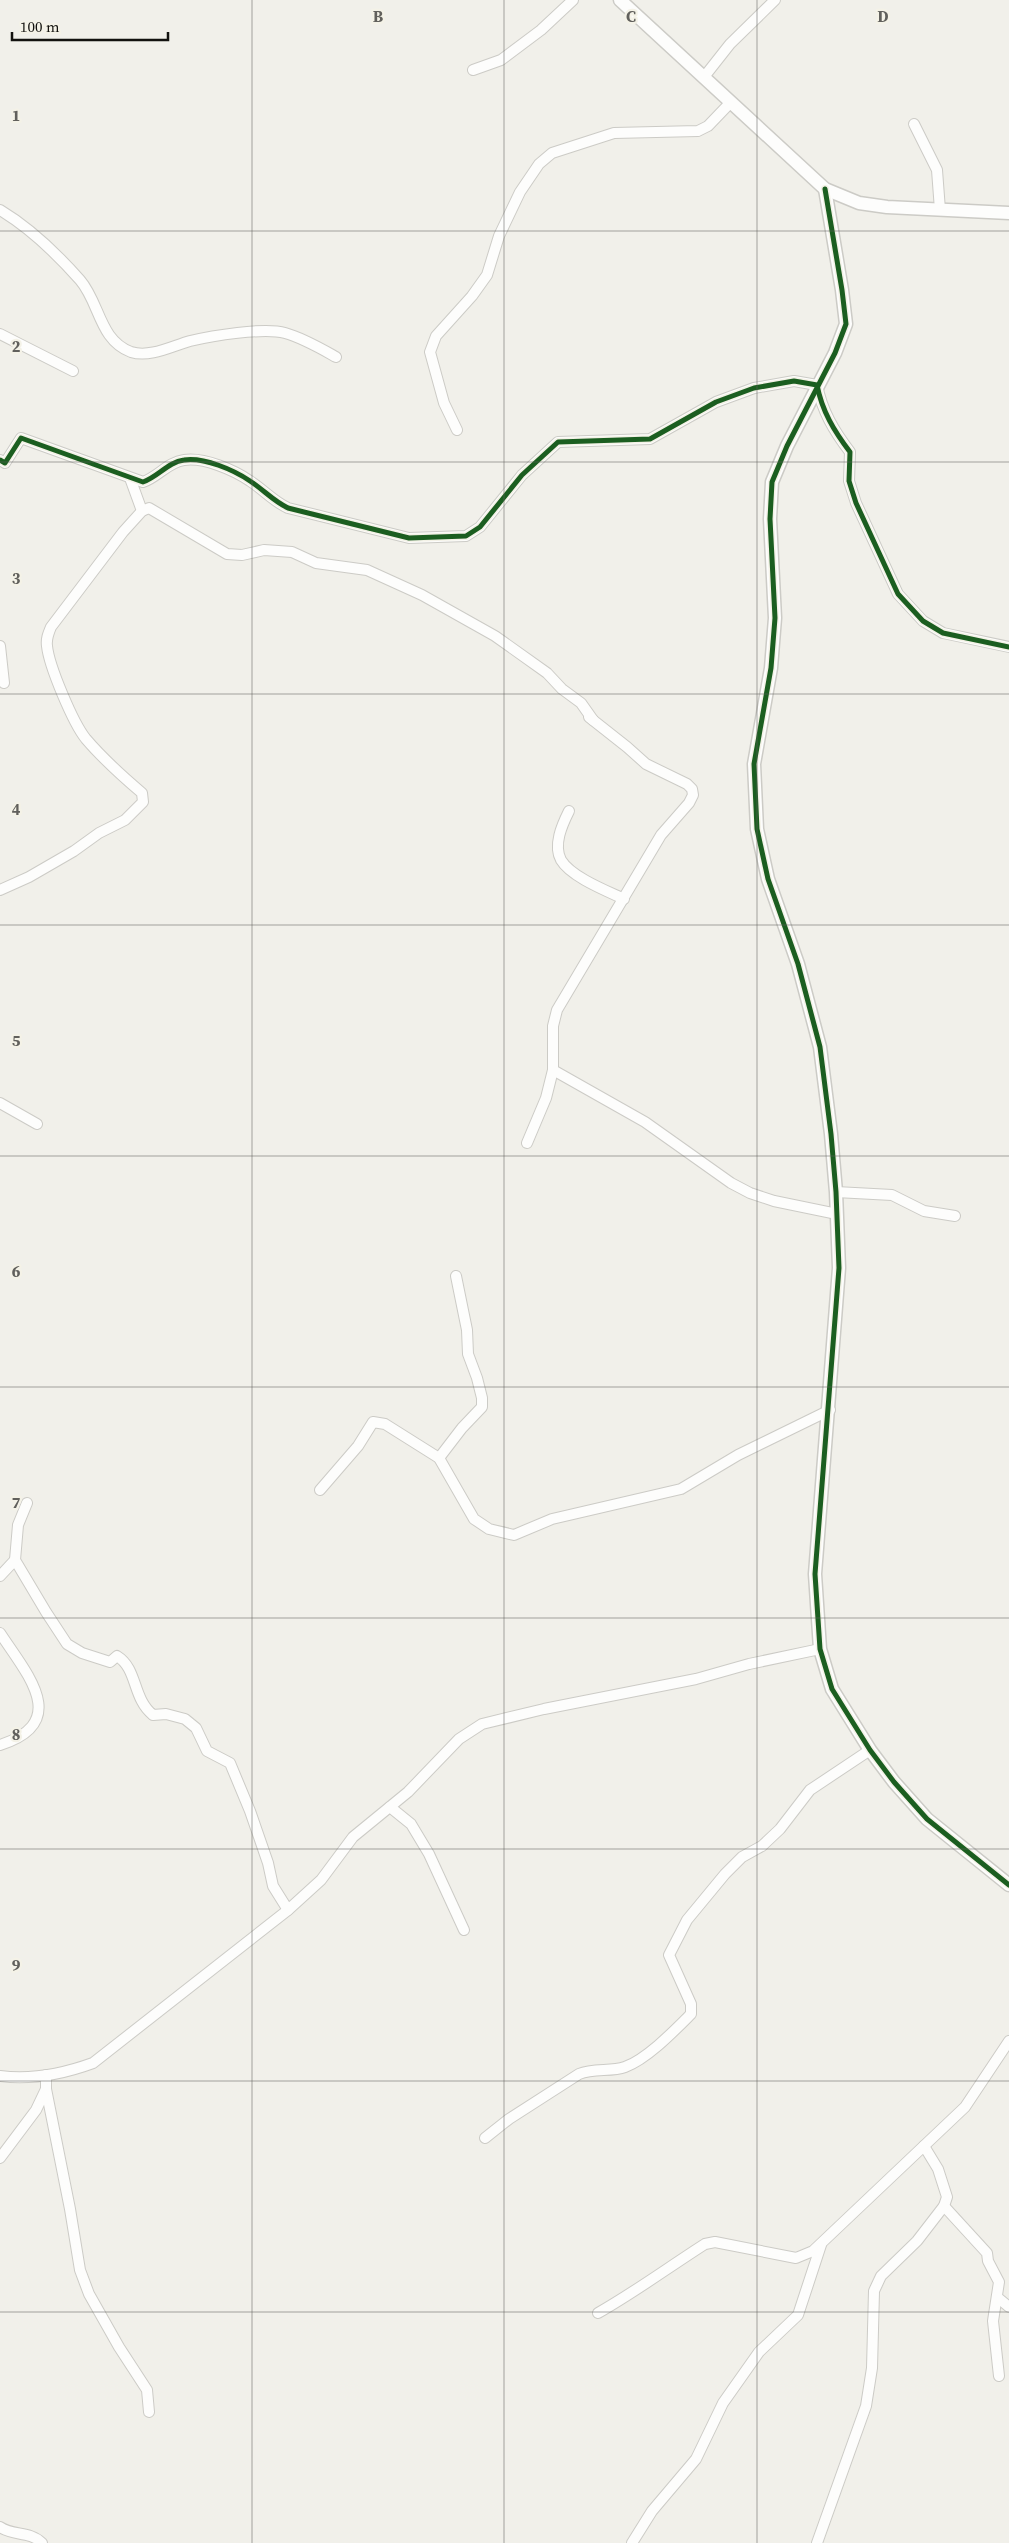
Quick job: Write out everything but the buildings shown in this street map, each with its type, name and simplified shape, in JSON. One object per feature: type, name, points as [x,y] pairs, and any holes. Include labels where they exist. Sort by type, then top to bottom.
[{"type":"street","points":[[473,70],[501,60],[542,30],[573,0]]},
{"type":"street","points":[[620,0],[825,189],[859,203],[940,210],[1009,213]]},
{"type":"street","points":[[704,77],[730,44],[775,0]]},
{"type":"street","points":[[457,430],[444,403],[430,352],[436,336],[472,296],[487,275],[499,236],[520,192],[539,164],[552,153],[614,133],[698,131],[708,126],[731,102]]},
{"type":"street","points":[[914,124],[937,170],[940,210]]},
{"type":"street","points":[[825,189],[846,324],[835,353],[787,446],[772,482],[770,519],[775,618],[771,668],[754,764],[758,830],[768,879],[798,964],[820,1048],[832,1134],[839,1268],[830,1410],[815,1574],[820,1649],[832,1689],[870,1750],[894,1782],[927,1818],[1009,1885]]},
{"type":"street","points":[[0,210],[40,240],[80,280],[90,294],[108,335],[124,349],[134,353],[149,354],[192,341],[227,335],[283,332],[336,356]]},
{"type":"street","points":[[0,334],[73,371]]},
{"type":"street","points":[[0,460],[4,463],[20,438],[144,482],[172,463],[184,460],[199,460],[228,470],[250,481],[275,502],[288,508],[409,538],[452,538],[466,536],[480,527],[522,475],[558,442],[650,439],[716,402],[754,388],[794,381],[817,385]]},
{"type":"street","points":[[817,385],[820,401],[835,432],[850,452],[849,481],[856,502],[898,594],[923,621],[943,633],[1009,647]]},
{"type":"street","points":[[130,478],[142,511]]},
{"type":"street","points":[[0,890],[74,852],[99,833],[125,820],[143,802],[142,792],[112,766],[84,737],[63,694],[47,647],[47,636],[51,627],[142,511],[149,508],[158,511],[204,542],[227,554],[242,555],[264,550],[292,552],[316,562],[367,570],[422,595],[496,636],[547,672],[562,689],[581,703],[593,720]]},
{"type":"street","points":[[0,646],[4,683]]},
{"type":"street","points":[[527,1143],[546,1098],[554,1070],[554,1026],[557,1010],[661,835],[689,803],[693,795],[692,788],[687,784],[646,764],[576,708]]},
{"type":"street","points":[[569,811],[558,839],[561,860],[586,880],[624,900]]},
{"type":"street","points":[[554,1070],[645,1122],[731,1183],[750,1193],[774,1201],[837,1214]]},
{"type":"street","points":[[0,1103],[37,1124]]},
{"type":"street","points":[[836,1192],[892,1195],[924,1212],[955,1216]]},
{"type":"street","points":[[439,1458],[462,1428],[482,1407],[477,1378],[468,1354],[467,1330],[456,1276]]},
{"type":"street","points":[[320,1490],[358,1446],[373,1422],[385,1424],[439,1458],[474,1519],[489,1529],[514,1535],[552,1519],[681,1489],[738,1454],[830,1410]]},
{"type":"street","points":[[27,1502],[18,1524],[15,1560],[67,1644],[82,1653],[110,1662],[117,1656],[124,1660],[133,1677],[143,1706],[153,1715],[166,1714],[185,1719],[196,1728],[207,1751],[230,1763],[250,1811],[268,1863],[273,1886],[288,1910]]},
{"type":"street","points":[[0,1576],[15,1560]]},
{"type":"street","points":[[0,1633],[34,1684],[40,1701],[40,1712],[33,1725],[19,1738],[0,1745]]},
{"type":"street","points":[[0,2076],[46,2076],[69,2072],[93,2063],[288,1910],[321,1880],[353,1837],[408,1792],[459,1739],[482,1724],[544,1708],[696,1679],[749,1664],[820,1649]]},
{"type":"street","points":[[485,2138],[509,2119],[579,2074],[590,2070],[624,2067],[671,2034],[690,2014],[691,2004],[669,1955],[687,1920],[712,1888],[742,1857],[762,1846],[785,1825],[810,1790],[870,1750]]},
{"type":"street","points":[[390,1807],[411,1824],[428,1854],[464,1930]]},
{"type":"street","points":[[598,2312],[633,2294],[643,2284],[705,2244],[715,2242],[796,2258],[813,2251],[965,2107],[1009,2042]]},
{"type":"street","points":[[46,2076],[46,2089],[80,2270],[89,2294],[114,2340],[147,2390],[149,2412]]},
{"type":"street","points":[[0,2158],[36,2110],[46,2089]]},
{"type":"street","points":[[817,2543],[866,2406],[872,2368],[874,2291],[881,2276],[917,2241],[944,2206],[946,2197],[938,2169],[924,2146]]},
{"type":"street","points":[[944,2206],[987,2253],[988,2261],[999,2282],[993,2321],[999,2376]]},
{"type":"street","points":[[632,2543],[652,2511],[696,2459],[723,2403],[759,2352],[798,2315],[822,2243]]},
{"type":"street","points":[[997,2298],[1009,2306]]},
{"type":"street","points":[[0,2527],[7,2532],[30,2535],[42,2543]]},
{"type":"cycle path","points":[[825,189],[846,324],[835,353],[787,446],[772,482],[770,519],[775,618],[771,668],[754,764],[757,829],[768,879],[798,964],[820,1047],[836,1192],[839,1268],[815,1574],[820,1649],[832,1689],[870,1750],[894,1782],[927,1819],[1009,1885]]},
{"type":"cycle path","points":[[0,460],[5,463],[21,438],[143,482],[178,461],[200,460],[236,473],[288,508],[409,538],[466,536],[480,527],[522,475],[558,442],[650,439],[716,402],[754,388],[794,381],[817,385],[829,420],[850,452],[849,481],[856,503],[898,594],[923,621],[943,633],[1009,647]]}]
